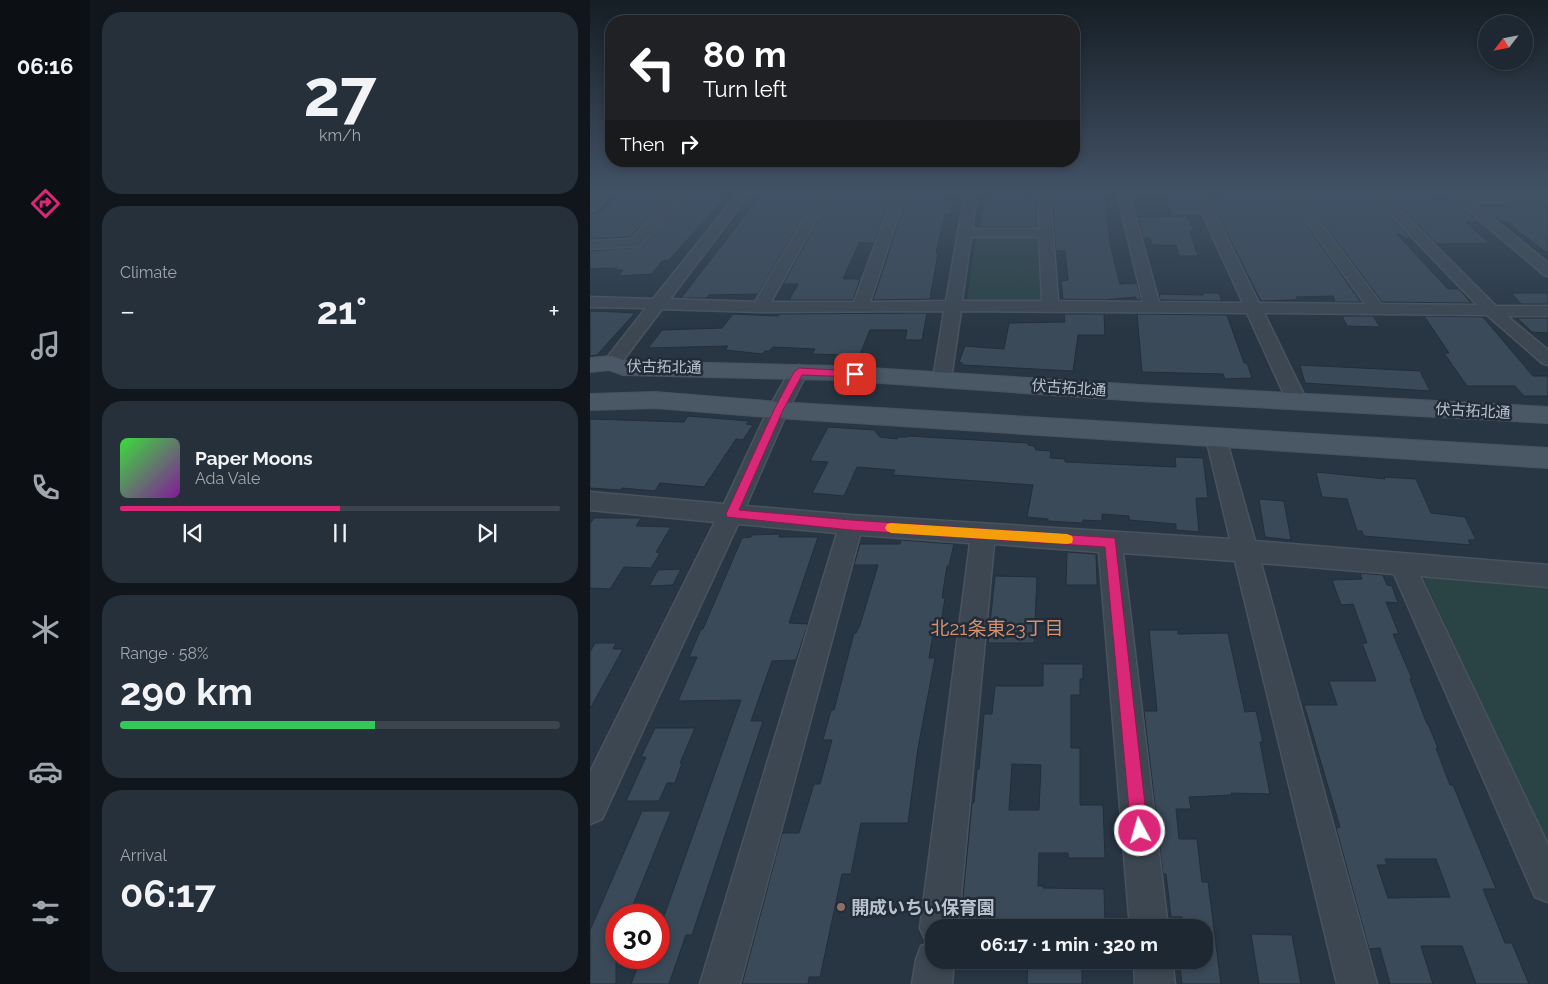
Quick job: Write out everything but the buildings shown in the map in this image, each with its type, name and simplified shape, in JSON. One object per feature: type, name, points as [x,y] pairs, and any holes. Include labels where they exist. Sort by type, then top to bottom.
[{"type":"street","points":[[590,245],[635,243],[639,239]]},
{"type":"street","points":[[601,364],[660,303],[709,239]]},
{"type":"street","points":[[760,307],[799,239]]},
{"type":"street","points":[[860,307],[884,239]]},
{"type":"street","points":[[942,379],[965,239]]},
{"type":"street","points":[[1046,239],[1050,306]]},
{"type":"street","points":[[1135,239],[1152,307]]},
{"type":"street","points":[[1221,239],[1297,401]]},
{"type":"street","points":[[1325,239],[1377,310]]},
{"type":"street","points":[[1421,239],[1492,311],[1548,359]]},
{"type":"street","points":[[1510,239],[1548,271]]},
{"type":"street","points":[[590,302],[760,307],[1050,306],[1548,311]]},
{"type":"street","name":"伏古拓北通","points":[[601,364],[623,368],[799,372],[942,379],[1140,393],[1548,416]]},
{"type":"street","points":[[591,802],[732,514],[778,410],[799,372]]},
{"type":"street","points":[[590,402],[655,400],[778,410],[1548,458]]},
{"type":"street","points":[[1216,438],[1357,984]]},
{"type":"street","points":[[592,504],[851,525],[1246,551],[1548,576]]},
{"type":"street","points":[[720,984],[851,525]]},
{"type":"street","points":[[940,919],[983,534]]},
{"type":"street","points":[[1110,542],[1148,919]]},
{"type":"street","points":[[1402,564],[1548,884]]},
{"type":"street","points":[[932,984],[934,969]]},
{"type":"street","points":[[1154,969],[1155,984]]},
{"type":"green space","points":[[976,239],[1039,239],[1042,301],[970,302],[967,300]]},
{"type":"green space","points":[[1428,574],[1548,583],[1548,843],[1424,579]]},
{"type":"slow traffic","points":[[891,528],[1067,539]]},
{"type":"place","name":"開成いちい保育園","points":[[841,907]]},
{"type":"district","name":"北21条東23丁目","points":[[997,628]]},
{"type":"route","points":[[855,374],[799,372],[778,410],[732,514],[851,525],[1110,542],[1140,831]]}]
